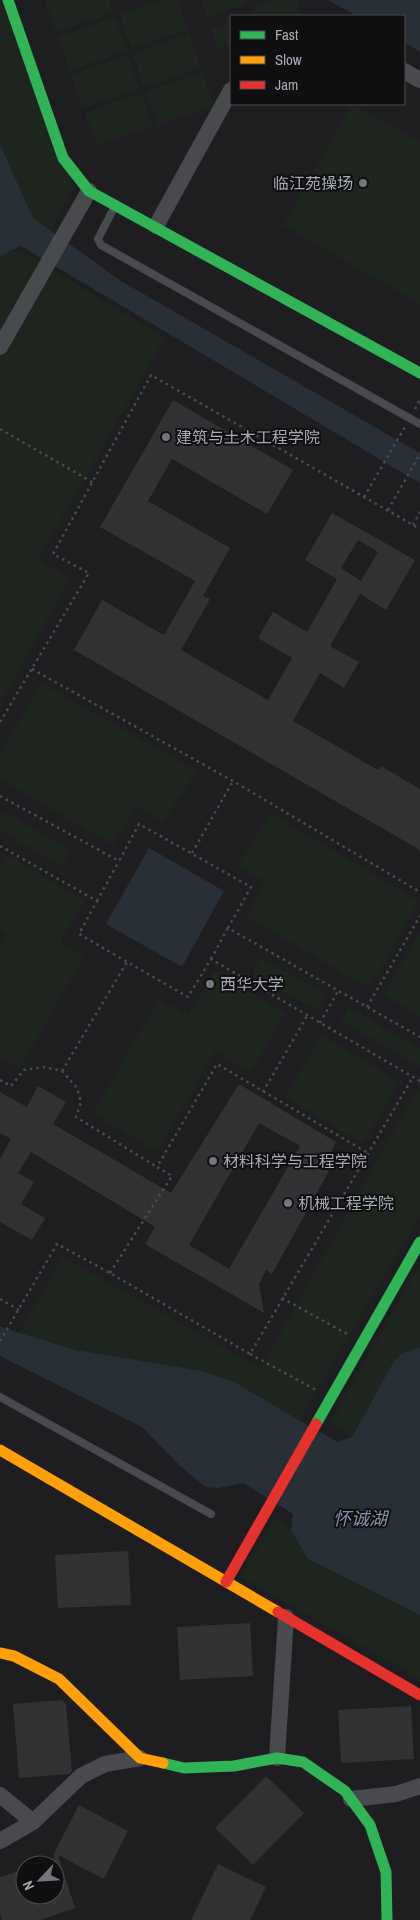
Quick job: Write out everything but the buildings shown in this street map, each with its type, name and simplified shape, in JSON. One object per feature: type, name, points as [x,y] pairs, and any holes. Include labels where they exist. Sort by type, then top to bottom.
[{"type":"street","points":[[8,0],[63,158],[88,190],[420,373]]},
{"type":"street","points":[[405,72],[420,80]]},
{"type":"street","points":[[156,226],[230,92]]},
{"type":"street","points":[[0,347],[88,190]]},
{"type":"street","points":[[226,1582],[420,1242]]},
{"type":"street","points":[[0,1450],[420,1695]]},
{"type":"street","points":[[277,1758],[286,1617]]},
{"type":"street","points":[[0,1653],[14,1656],[59,1679],[140,1758]]},
{"type":"street","points":[[0,1841],[33,1822],[81,1776],[105,1764],[140,1758],[184,1768],[234,1766],[277,1758],[304,1762],[345,1791],[370,1825],[386,1872],[388,1920]]},
{"type":"street","points":[[351,1799],[396,1794],[420,1786]]},
{"type":"street","points":[[0,1795],[33,1822]]},
{"type":"lane","points":[[116,205],[98,239],[101,245],[420,424]]},
{"type":"lane","points":[[0,1397],[211,1514]]},
{"type":"path","points":[[0,722],[88,573],[52,554],[151,374],[420,529]]},
{"type":"path","points":[[0,429],[92,482]]},
{"type":"path","points":[[364,497],[401,433]]},
{"type":"path","points":[[388,510],[420,454]]},
{"type":"path","points":[[413,525],[420,512]]},
{"type":"path","points":[[32,669],[232,781],[420,892]]},
{"type":"path","points":[[192,853],[232,781]]},
{"type":"path","points":[[0,796],[119,861]]},
{"type":"path","points":[[139,824],[192,853],[251,887],[188,997],[79,934],[139,824]]},
{"type":"path","points":[[0,846],[97,901]]},
{"type":"path","points":[[367,1007],[420,916]]},
{"type":"path","points":[[228,928],[420,1037]]},
{"type":"path","points":[[211,959],[420,1081]]},
{"type":"path","points":[[62,1071],[127,962]]},
{"type":"path","points":[[320,1023],[338,991]]},
{"type":"path","points":[[263,1092],[307,1016]]},
{"type":"path","points":[[157,1167],[217,1064],[368,1153]]},
{"type":"path","points":[[0,1080],[11,1086],[24,1070],[44,1067],[62,1071],[77,1088],[81,1102],[76,1117],[172,1176],[110,1272]]},
{"type":"path","points":[[250,1354],[413,1077]]},
{"type":"path","points":[[0,1341],[57,1244],[110,1272],[250,1354],[322,1393]]},
{"type":"path","points":[[282,1298],[354,1338]]},
{"type":"path","points":[[0,1299],[19,1310]]},
{"type":"shaded area","name":"西华大学","points":[[0,0],[420,0],[420,1920],[0,1920]]},
{"type":"shaded area","points":[[0,0],[75,186],[51,231],[33,218],[0,144]]},
{"type":"shaded area","points":[[45,0],[109,0],[113,12],[56,32]]},
{"type":"shaded area","points":[[163,0],[178,0],[188,29],[131,48],[120,15]]},
{"type":"shaded area","points":[[201,0],[245,0],[246,4],[207,17]]},
{"type":"shaded area","points":[[272,0],[297,0],[303,15],[256,15],[252,7]]},
{"type":"shaded area","points":[[115,17],[127,50],[70,70],[58,37]]},
{"type":"shaded area","points":[[230,22],[230,44],[217,49],[211,29]]},
{"type":"shaded area","points":[[189,34],[201,67],[144,87],[133,54]]},
{"type":"shaded area","points":[[128,55],[139,88],[83,108],[71,75]]},
{"type":"shaded area","points":[[203,73],[214,106],[158,126],[146,92]]},
{"type":"shaded area","points":[[141,93],[153,126],[97,146],[85,113]]},
{"type":"shaded area","name":"临江苑操场","points":[[351,105],[420,142],[420,304],[283,225]]},
{"type":"shaded area","points":[[20,251],[165,338],[38,560],[70,579],[0,704],[0,257],[8,252]]},
{"type":"shaded area","points":[[41,683],[197,771],[163,822],[136,806],[113,845],[0,779],[0,754]]},
{"type":"shaded area","points":[[4,812],[71,850],[62,866],[0,831],[0,820]]},
{"type":"shaded area","points":[[270,813],[419,901],[369,988],[246,916],[264,881],[238,866]]},
{"type":"shaded area","points":[[8,855],[84,900],[60,942],[84,956],[20,1068],[0,1057],[0,946],[7,935],[0,930],[0,869]]},
{"type":"shaded area","points":[[420,932],[420,1016],[384,995]]},
{"type":"shaded area","points":[[261,958],[327,995],[318,1011],[252,974]]},
{"type":"shaded area","points":[[214,971],[285,1013],[251,1072],[215,1051],[157,1152],[93,1114],[159,999],[188,1016]]},
{"type":"shaded area","points":[[348,1007],[420,1049],[420,1067],[341,1021]]},
{"type":"shaded area","points":[[322,1035],[400,1082],[363,1144],[285,1097]]},
{"type":"shaded area","points":[[416,1091],[420,1093],[420,1216],[299,1420],[202,1371],[76,1350],[19,1333],[63,1257],[261,1368]]},
{"type":"shaded area","points":[[420,1264],[420,1347],[394,1361],[352,1437],[330,1424]]},
{"type":"shaded area","points":[[274,1519],[291,1530],[308,1559],[420,1615],[420,1679],[240,1576]]},
{"type":"water","points":[[328,0],[420,0],[420,52],[405,43],[405,15],[355,15]]},
{"type":"water","points":[[0,144],[33,218],[121,281],[420,453],[420,483],[21,246],[0,257]]},
{"type":"water","points":[[149,848],[224,891],[182,967],[106,924]]},
{"type":"water","name":"怀诚湖","points":[[0,1327],[76,1350],[202,1371],[234,1382],[338,1442],[352,1437],[394,1361],[403,1353],[420,1347],[420,1615],[308,1559],[291,1530],[293,1514],[243,1483],[218,1488],[206,1487],[180,1466],[142,1427],[0,1356]]},
{"type":"traffic: fast","points":[[8,0],[63,158],[89,191],[420,373]]},
{"type":"traffic: fast","points":[[316,1424],[420,1242]]},
{"type":"traffic: fast","points":[[163,1763],[184,1768],[234,1766],[277,1758],[303,1762],[345,1791],[370,1825],[386,1872],[387,1920]]},
{"type":"traffic: slow","points":[[0,1450],[278,1612]]},
{"type":"traffic: slow","points":[[0,1653],[14,1656],[59,1679],[140,1758],[163,1763]]},
{"type":"traffic: jam","points":[[226,1582],[316,1424]]},
{"type":"traffic: jam","points":[[278,1612],[420,1695]]},
{"type":"place","name":"临江苑操场","points":[[363,183]]},
{"type":"place","name":"建筑与土木工程学院","points":[[166,437]]},
{"type":"place","name":"西华大学","points":[[210,984]]},
{"type":"place","name":"材料科学与工程学院","points":[[213,1161]]},
{"type":"place","name":"机械工程学院","points":[[288,1203]]}]
